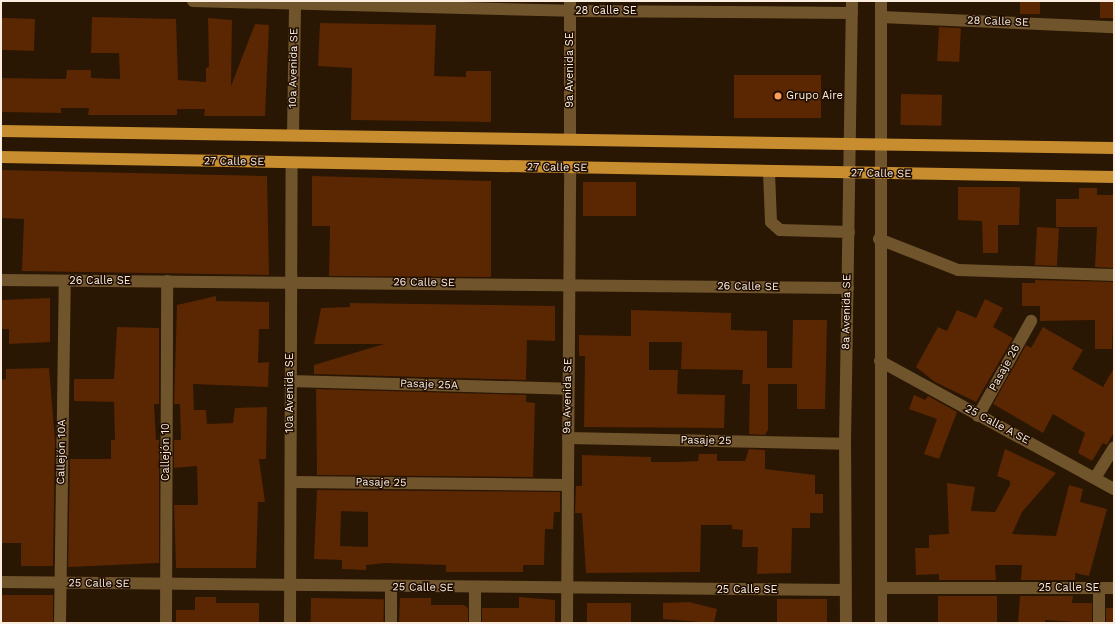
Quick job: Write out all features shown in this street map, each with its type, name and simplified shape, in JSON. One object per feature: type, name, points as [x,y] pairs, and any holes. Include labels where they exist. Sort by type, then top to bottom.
[{"type":"main road","points":[[1,131],[1114,148]]},
{"type":"main road","name":"27 Calle SE","points":[[1,157],[852,174],[1114,177]]},
{"type":"street","name":"28 Calle SE","points":[[193,1],[570,6],[852,13]]},
{"type":"street","name":"8a Avenida SE","points":[[846,623],[845,444],[849,232],[852,174],[852,1]]},
{"type":"street","points":[[880,623],[879,174],[881,1]]},
{"type":"street","name":"10a Avenida SE","points":[[293,135],[295,3]]},
{"type":"street","name":"9a Avenida SE","points":[[570,6],[570,139]]},
{"type":"street","name":"28 Calle SE","points":[[881,17],[1114,27]]},
{"type":"street","name":"10a Avenida SE","points":[[290,623],[292,163]]},
{"type":"street","name":"9a Avenida SE","points":[[567,623],[570,168]]},
{"type":"street","points":[[769,172],[771,222],[780,230],[849,232]]},
{"type":"street","points":[[879,239],[958,270],[1114,275]]},
{"type":"street","name":"26 Calle SE","points":[[1,280],[291,281],[848,288]]},
{"type":"street","name":"Callejón 10A","points":[[60,623],[65,281]]},
{"type":"street","name":"Callejón 10","points":[[166,623],[167,281]]},
{"type":"street","name":"Pasaje 26","points":[[978,416],[1031,321]]},
{"type":"street","name":"25 Calle A SE","points":[[880,361],[978,416],[1114,489]]},
{"type":"street","name":"Pasaje 25A","points":[[290,381],[568,389]]},
{"type":"street","name":"Pasaje 25","points":[[568,438],[845,444]]},
{"type":"street","points":[[1095,478],[1114,447]]},
{"type":"street","name":"Pasaje 25","points":[[291,482],[568,485]]},
{"type":"street","name":"25 Calle SE","points":[[1,582],[166,586],[290,586],[567,590],[845,590]]},
{"type":"street","points":[[391,588],[391,623]]},
{"type":"street","name":"25 Calle SE","points":[[881,588],[1114,588]]},
{"type":"street","points":[[1099,588],[1099,623]]},
{"type":"street","points":[[475,589],[475,623]]},
{"type":"building","points":[[1020,1],[1040,1],[1040,14],[1020,14]]},
{"type":"building","points":[[1100,1],[1114,1],[1114,18],[1100,18]]},
{"type":"building","points":[[92,17],[176,19],[178,80],[206,82],[206,68],[209,67],[208,18],[232,20],[231,86],[255,24],[269,25],[265,116],[204,116],[205,109],[177,109],[177,115],[88,115],[89,108],[61,108],[61,113],[1,112],[1,78],[66,79],[67,70],[91,70],[91,78],[120,79],[119,53],[91,53]]},
{"type":"building","points":[[1,18],[35,19],[34,51],[1,50]]},
{"type":"building","points":[[320,23],[436,25],[434,76],[466,77],[466,71],[491,71],[491,122],[351,120],[352,68],[318,66]]},
{"type":"building","points":[[939,27],[961,28],[959,62],[937,61]]},
{"type":"building","name":"Grupo Aire","points":[[734,75],[821,75],[821,118],[734,118]]},
{"type":"building","points":[[901,94],[942,95],[941,126],[900,125]]},
{"type":"building","points":[[1,170],[267,176],[269,275],[22,271],[24,219],[1,218]]},
{"type":"building","points":[[312,176],[491,181],[491,277],[329,276],[330,226],[312,226]]},
{"type":"building","points":[[583,182],[636,182],[636,216],[583,216]]},
{"type":"building","points":[[958,187],[1020,187],[1019,225],[998,225],[998,253],[983,253],[982,221],[958,220]]},
{"type":"building","points":[[1079,188],[1097,188],[1097,195],[1114,195],[1114,268],[1095,267],[1097,227],[1056,227],[1056,199],[1079,199]]},
{"type":"building","points":[[1037,227],[1059,228],[1057,266],[1035,265]]},
{"type":"building","points":[[1035,280],[1114,282],[1112,349],[1095,349],[1095,320],[1040,321],[1040,306],[1022,306],[1022,283],[1035,283]]},
{"type":"building","points":[[216,296],[216,301],[269,302],[269,329],[259,329],[258,363],[269,362],[268,387],[193,384],[194,410],[206,410],[207,424],[233,423],[235,408],[267,407],[266,459],[259,459],[265,502],[258,502],[256,568],[176,568],[174,505],[198,505],[197,466],[174,468],[174,440],[181,440],[180,404],[174,404],[177,305]]},
{"type":"building","points":[[50,298],[50,342],[9,344],[9,329],[1,329],[1,300]]},
{"type":"building","points":[[985,299],[1003,308],[993,327],[1013,338],[976,402],[935,382],[916,367],[938,327],[947,331],[957,310],[976,318]]},
{"type":"building","points":[[350,303],[555,306],[555,341],[527,340],[526,380],[314,374],[314,365],[384,344],[314,344],[321,308],[350,307]]},
{"type":"building","points":[[631,310],[731,313],[731,330],[767,331],[767,368],[792,368],[793,320],[827,320],[825,409],[797,409],[797,384],[768,384],[768,430],[765,435],[749,434],[750,384],[742,384],[743,370],[681,369],[682,342],[649,342],[649,370],[678,370],[677,394],[725,395],[724,428],[584,427],[585,356],[579,356],[579,335],[631,336]]},
{"type":"building","points":[[117,327],[159,328],[159,404],[154,404],[156,440],[159,440],[159,563],[68,567],[70,459],[111,459],[111,440],[115,440],[114,402],[74,401],[74,379],[114,379]]},
{"type":"building","points":[[1043,327],[1083,350],[1072,369],[1103,387],[1114,368],[1114,432],[1107,445],[1103,443],[1092,461],[1078,453],[1085,433],[1053,414],[1043,433],[993,404],[1026,345],[1031,348]]},
{"type":"building","points":[[49,368],[55,441],[53,566],[21,566],[21,543],[1,543],[1,380],[6,379],[6,369]]},
{"type":"building","points":[[316,389],[526,395],[526,402],[535,403],[533,477],[317,475]]},
{"type":"building","points":[[914,395],[925,400],[928,396],[957,412],[939,459],[924,454],[937,419],[909,409]]},
{"type":"building","points":[[749,449],[765,450],[765,469],[815,475],[815,494],[823,494],[823,513],[810,513],[810,528],[792,528],[791,573],[757,574],[758,547],[742,547],[743,530],[732,529],[732,525],[701,525],[700,572],[586,573],[582,513],[575,513],[576,486],[582,486],[582,455],[651,457],[651,462],[677,462],[698,461],[699,454],[717,454],[717,461],[745,461]]},
{"type":"building","points":[[1005,449],[1056,473],[1022,512],[1012,534],[1056,536],[1069,485],[1083,489],[1080,502],[1107,509],[1089,576],[1075,573],[1075,580],[1021,580],[1022,565],[995,565],[996,580],[939,580],[939,574],[916,575],[915,548],[929,548],[929,535],[949,534],[947,483],[975,487],[971,511],[995,512],[1010,485],[1010,481],[997,476]]},
{"type":"building","points":[[317,490],[560,492],[560,512],[554,512],[553,529],[545,529],[544,565],[523,565],[523,572],[446,572],[446,565],[385,563],[366,565],[366,570],[342,569],[342,560],[314,559]],"holes":[[[341,511],[368,512],[368,547],[340,546]]]},
{"type":"building","points":[[1,595],[53,595],[53,623],[1,623]]},
{"type":"building","points":[[938,596],[997,596],[997,623],[938,623]]},
{"type":"building","points":[[1020,596],[1073,596],[1072,603],[1092,603],[1092,623],[1045,620],[1045,623],[1018,623]]},
{"type":"building","points":[[195,597],[216,597],[216,603],[259,603],[259,622],[176,623],[176,610],[195,610]]},
{"type":"building","points":[[519,597],[555,600],[555,623],[482,623],[482,608],[519,608]]},
{"type":"building","points":[[311,598],[384,599],[384,623],[311,623]]},
{"type":"building","points":[[400,598],[431,598],[431,605],[464,605],[468,608],[468,623],[399,623]]},
{"type":"building","points":[[777,599],[827,599],[827,623],[777,623]]},
{"type":"building","points":[[689,602],[717,609],[714,623],[663,619],[663,603]]},
{"type":"building","points":[[587,603],[631,603],[631,622],[587,622]]},
{"type":"building","points":[[1106,608],[1114,608],[1114,623],[1106,623]]},
{"type":"place","name":"Grupo Aire","points":[[778,96]]}]
